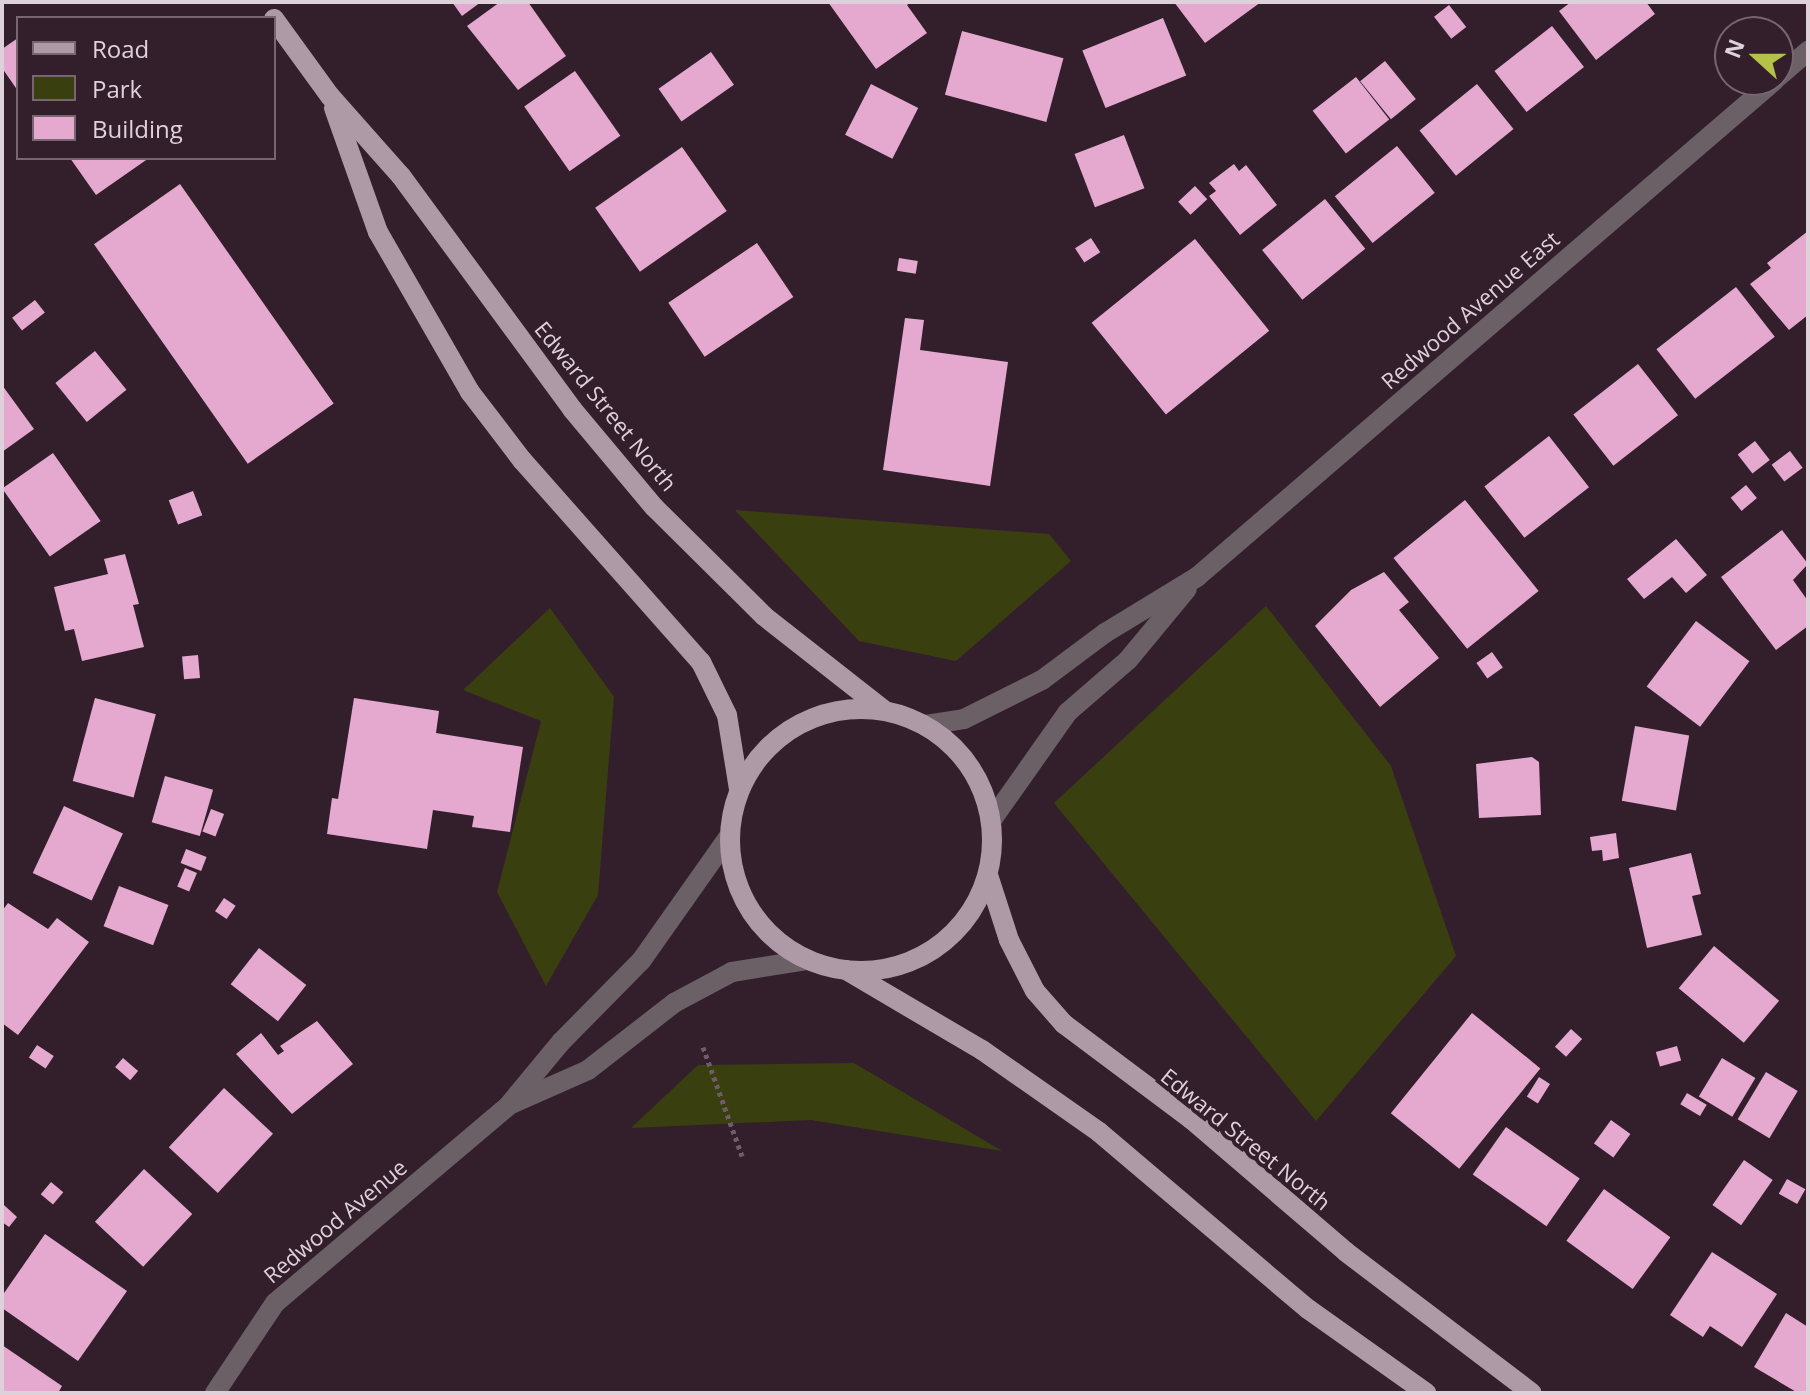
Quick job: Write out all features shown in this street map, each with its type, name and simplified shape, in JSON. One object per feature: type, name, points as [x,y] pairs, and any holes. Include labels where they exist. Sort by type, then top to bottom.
[{"type":"main road","name":"Edward Street North","points":[[276,22],[330,96],[401,176],[572,409],[654,507],[764,616],[884,710]]},
{"type":"main road","name":"Edward Street North","points":[[330,96],[378,232],[470,392],[522,460],[701,662],[727,715],[739,789]]},
{"type":"main road","points":[[846,970],[883,969],[918,958],[949,937],[973,909],[988,875],[991,821],[980,782],[957,749],[926,725],[884,710],[840,710],[797,724],[763,752],[739,789],[730,835],[735,874],[750,910],[776,939],[808,960],[846,970],[982,1050],[1099,1132],[1308,1309],[1426,1393]]},
{"type":"main road","name":"Edward Street North","points":[[988,875],[1015,953],[1035,991],[1064,1024],[1191,1119],[1346,1252],[1532,1393]]},
{"type":"street","name":"Redwood Avenue East","points":[[926,725],[964,719],[1042,680],[1105,633],[1197,577],[1756,96]]},
{"type":"street","name":"Redwood Avenue East","points":[[991,821],[1068,712],[1128,660],[1197,577]]},
{"type":"street","name":"Redwood Avenue","points":[[215,1393],[275,1303],[508,1106],[561,1042],[641,961],[730,835]]},
{"type":"street","name":"Redwood Avenue","points":[[508,1106],[588,1070],[674,1003],[732,972],[808,960]]},
{"type":"path","points":[[703,1047],[742,1156]]},
{"type":"green space","points":[[735,510],[1049,534],[1071,561],[956,661],[859,641]]},
{"type":"green space","points":[[1266,606],[1391,766],[1456,956],[1316,1121],[1054,803]]},
{"type":"green space","points":[[550,608],[614,697],[598,895],[546,986],[497,892],[541,721],[463,690]]},
{"type":"green space","points":[[854,1063],[1002,1151],[811,1120],[631,1128],[698,1065]]},
{"type":"building","points":[[452,2],[481,2],[462,16]]},
{"type":"building","points":[[500,2],[528,2],[566,56],[518,90],[467,26]]},
{"type":"building","points":[[828,2],[911,2],[907,5],[927,33],[876,69]]},
{"type":"building","points":[[1174,2],[1261,2],[1205,43]]},
{"type":"building","points":[[1571,2],[1646,2],[1655,14],[1596,60],[1559,11]]},
{"type":"building","points":[[1449,5],[1466,27],[1451,39],[1434,17]]},
{"type":"building","points":[[1163,18],[1186,75],[1106,108],[1082,51]]},
{"type":"building","points":[[1552,26],[1584,67],[1526,112],[1494,71]]},
{"type":"building","points":[[962,31],[1063,58],[1046,122],[945,95]]},
{"type":"building","points":[[16,39],[16,88],[2,68],[2,49]]},
{"type":"building","points":[[711,52],[734,85],[682,121],[659,89]]},
{"type":"building","points":[[1385,61],[1416,99],[1391,119],[1360,81]]},
{"type":"building","points":[[575,71],[620,136],[570,171],[524,107]]},
{"type":"building","points":[[1356,77],[1389,120],[1346,153],[1313,111]]},
{"type":"building","points":[[871,84],[918,108],[892,159],[845,135]]},
{"type":"building","points":[[1477,84],[1514,129],[1456,176],[1419,131]]},
{"type":"building","points":[[1124,135],[1144,188],[1095,207],[1075,154]]},
{"type":"building","points":[[1397,146],[1435,193],[1373,243],[1335,196]]},
{"type":"building","points":[[682,147],[727,211],[640,272],[595,208]]},
{"type":"building","points":[[71,160],[146,160],[96,195]]},
{"type":"building","points":[[1234,164],[1239,171],[1246,165],[1277,205],[1240,235],[1209,196],[1216,191],[1209,183]]},
{"type":"building","points":[[180,184],[334,404],[248,464],[94,244]]},
{"type":"building","points":[[1195,186],[1207,199],[1190,215],[1178,202]]},
{"type":"building","points":[[1325,199],[1365,249],[1302,300],[1262,250]]},
{"type":"building","points":[[1808,231],[1808,315],[1789,330],[1750,284],[1771,268],[1767,263]]},
{"type":"building","points":[[1091,238],[1100,252],[1084,263],[1075,248]]},
{"type":"building","points":[[1195,239],[1269,331],[1166,414],[1092,323]]},
{"type":"building","points":[[757,243],[793,297],[705,357],[668,303]]},
{"type":"building","points":[[899,258],[918,261],[916,274],[897,271]]},
{"type":"building","points":[[1736,287],[1775,337],[1695,399],[1656,349]]},
{"type":"building","points":[[35,300],[45,313],[22,330],[12,318]]},
{"type":"building","points":[[905,318],[924,320],[920,350],[1008,362],[990,486],[883,470]]},
{"type":"building","points":[[95,351],[126,390],[87,422],[55,383]]},
{"type":"building","points":[[1638,364],[1678,415],[1613,466],[1573,414]]},
{"type":"building","points":[[2,385],[34,429],[2,452]]},
{"type":"building","points":[[1549,436],[1589,487],[1524,538],[1484,486]]},
{"type":"building","points":[[1755,441],[1770,460],[1752,473],[1738,455]]},
{"type":"building","points":[[1790,451],[1803,468],[1784,482],[1772,465]]},
{"type":"building","points":[[53,453],[101,521],[50,557],[2,489]]},
{"type":"building","points":[[1746,485],[1757,498],[1742,511],[1731,498]]},
{"type":"building","points":[[193,491],[202,515],[178,525],[169,500]]},
{"type":"building","points":[[1465,500],[1539,591],[1467,649],[1394,558]]},
{"type":"building","points":[[1782,530],[1808,564],[1793,580],[1808,601],[1808,626],[1776,650],[1721,577]]},
{"type":"building","points":[[1676,539],[1707,575],[1686,593],[1672,577],[1644,599],[1627,579]]},
{"type":"building","points":[[125,554],[139,604],[133,605],[144,647],[82,661],[74,629],[65,631],[54,587],[108,574],[104,559]]},
{"type":"building","points":[[1384,572],[1409,602],[1399,610],[1439,658],[1380,707],[1315,626],[1351,590]]},
{"type":"building","points":[[1696,621],[1750,661],[1700,727],[1647,686]]},
{"type":"building","points":[[1492,652],[1503,668],[1487,678],[1476,663]]},
{"type":"building","points":[[198,655],[200,678],[184,679],[182,656]]},
{"type":"building","points":[[95,698],[156,714],[134,797],[73,781]]},
{"type":"building","points":[[354,698],[439,711],[436,733],[523,747],[510,832],[472,827],[474,816],[433,810],[427,849],[327,834],[332,798],[338,799]]},
{"type":"building","points":[[1635,726],[1689,736],[1676,810],[1622,801]]},
{"type":"building","points":[[1532,757],[1539,762],[1541,815],[1479,818],[1476,764]]},
{"type":"building","points":[[165,776],[213,790],[200,836],[152,822]]},
{"type":"building","points":[[64,806],[123,833],[92,901],[33,873]]},
{"type":"building","points":[[211,809],[224,814],[215,836],[202,831]]},
{"type":"building","points":[[1616,833],[1619,858],[1603,861],[1602,850],[1592,851],[1590,837]]},
{"type":"building","points":[[186,849],[207,857],[201,871],[181,863]]},
{"type":"building","points":[[1691,853],[1701,894],[1692,896],[1702,935],[1647,948],[1629,868]]},
{"type":"building","points":[[185,868],[197,873],[189,891],[177,886]]},
{"type":"building","points":[[119,886],[168,905],[153,945],[104,926]]},
{"type":"building","points":[[224,898],[236,906],[227,919],[215,911]]},
{"type":"building","points":[[8,903],[48,929],[57,918],[89,942],[18,1035],[2,1023],[2,911]]},
{"type":"building","points":[[1714,946],[1779,1001],[1744,1043],[1679,988]]},
{"type":"building","points":[[259,948],[306,985],[278,1021],[231,984]]},
{"type":"building","points":[[1472,1013],[1540,1068],[1459,1169],[1391,1113]]},
{"type":"building","points":[[317,1021],[353,1064],[292,1114],[236,1054],[261,1033],[278,1055],[284,1051],[280,1046]]},
{"type":"building","points":[[1571,1029],[1582,1039],[1566,1057],[1555,1047]]},
{"type":"building","points":[[37,1045],[54,1056],[46,1068],[29,1058]]},
{"type":"building","points":[[1677,1046],[1681,1060],[1660,1066],[1656,1052]]},
{"type":"building","points":[[123,1058],[138,1071],[130,1080],[115,1067]]},
{"type":"building","points":[[1722,1058],[1755,1078],[1732,1117],[1699,1097]]},
{"type":"building","points":[[1766,1072],[1798,1091],[1769,1138],[1738,1119]]},
{"type":"building","points":[[1539,1077],[1550,1084],[1538,1103],[1527,1097]]},
{"type":"building","points":[[224,1088],[273,1134],[218,1193],[169,1147]]},
{"type":"building","points":[[1687,1093],[1707,1105],[1700,1116],[1680,1104]]},
{"type":"building","points":[[1611,1120],[1630,1134],[1613,1158],[1594,1143]]},
{"type":"building","points":[[1506,1127],[1580,1179],[1546,1226],[1473,1175]]},
{"type":"building","points":[[1744,1160],[1773,1180],[1741,1225],[1712,1205]]},
{"type":"building","points":[[144,1169],[192,1214],[143,1267],[95,1222]]},
{"type":"building","points":[[1787,1179],[1805,1189],[1797,1204],[1779,1194]]},
{"type":"building","points":[[51,1182],[63,1192],[53,1205],[41,1194]]},
{"type":"building","points":[[1604,1189],[1670,1237],[1633,1289],[1566,1241]]},
{"type":"building","points":[[4,1205],[17,1217],[9,1227],[2,1222]]},
{"type":"building","points":[[45,1234],[127,1291],[78,1361],[2,1308],[2,1296]]},
{"type":"building","points":[[1712,1252],[1777,1294],[1742,1347],[1710,1326],[1703,1337],[1670,1315]]},
{"type":"building","points":[[1786,1313],[1808,1327],[1808,1393],[1798,1393],[1754,1367]]},
{"type":"building","points":[[2,1345],[62,1386],[58,1393],[2,1393]]}]
